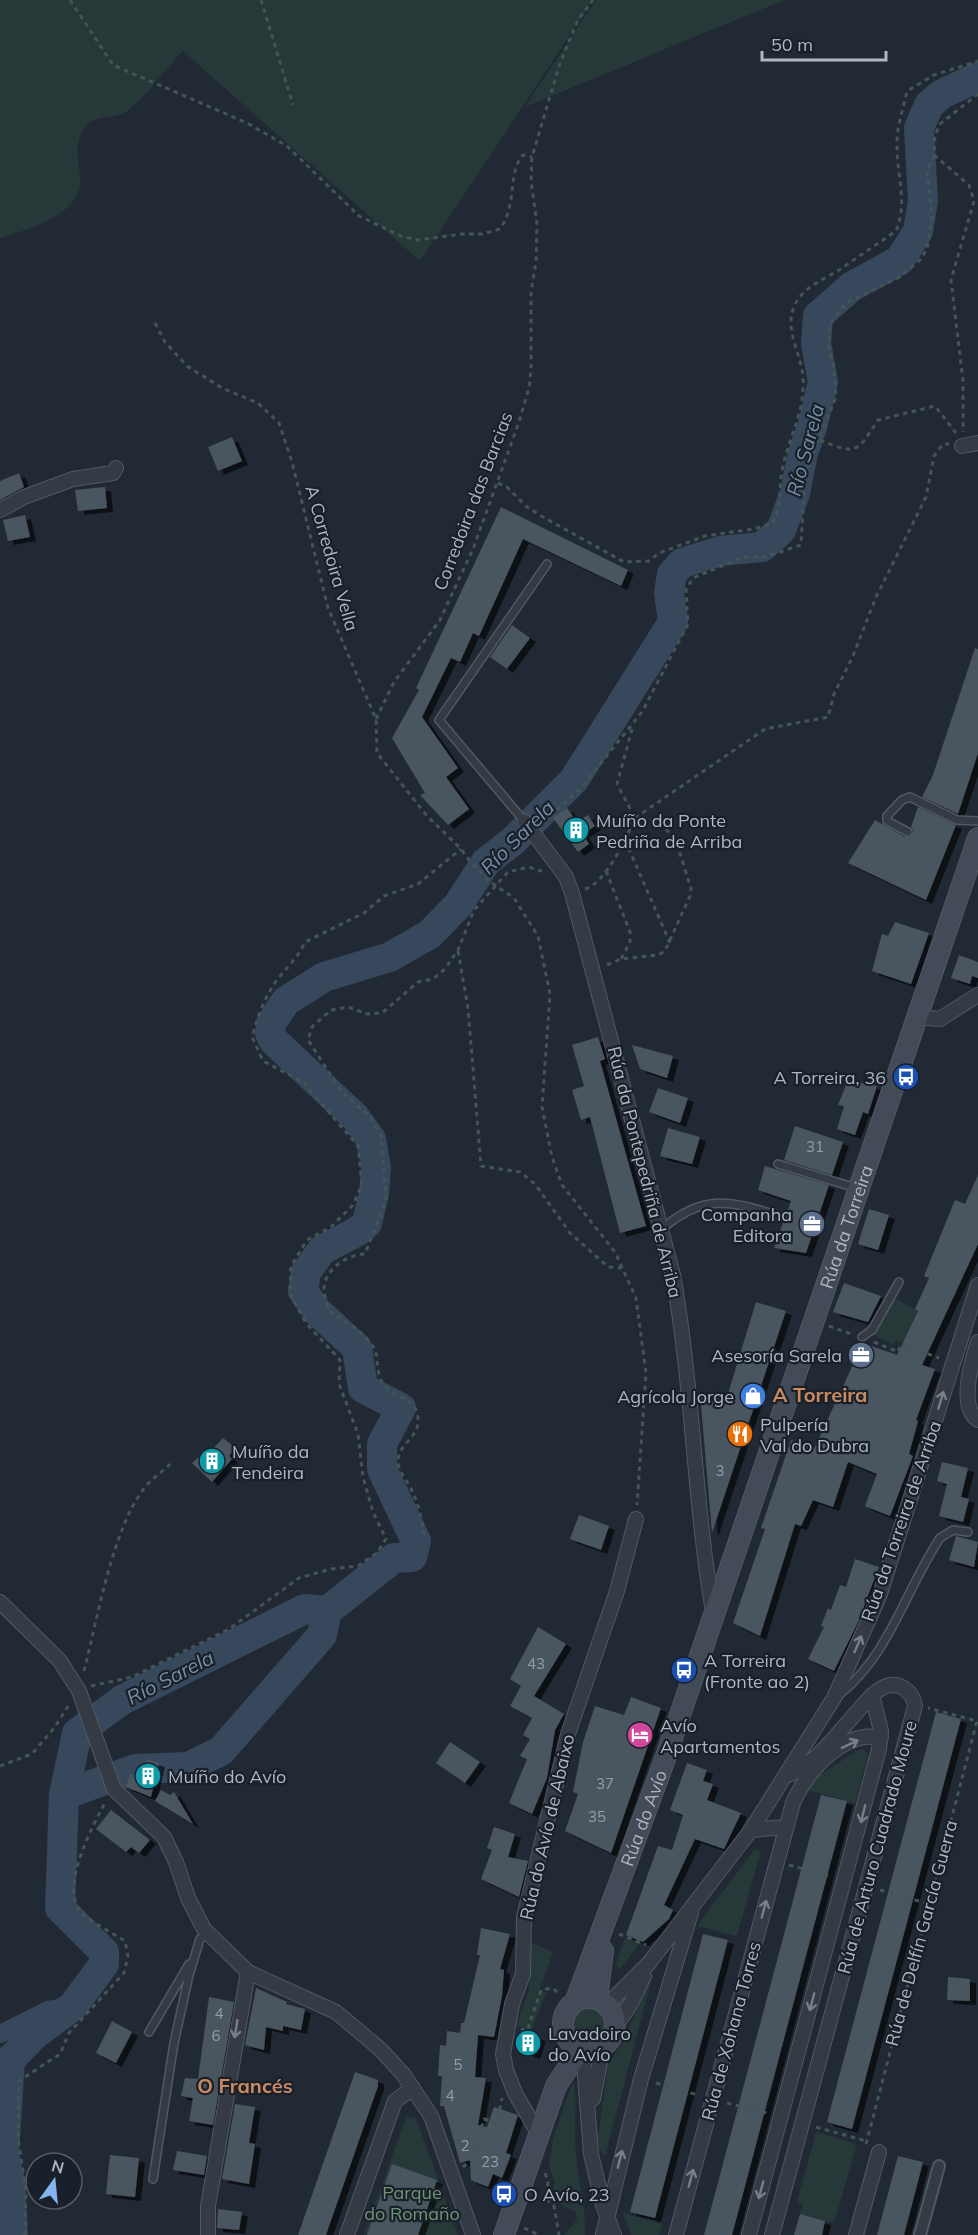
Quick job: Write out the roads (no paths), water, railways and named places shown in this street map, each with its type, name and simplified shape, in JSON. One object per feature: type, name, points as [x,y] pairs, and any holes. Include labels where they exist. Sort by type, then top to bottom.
[{"type":"main road","name":"Rúa da Torreira","points":[[714,1614],[978,838]]},
{"type":"main road","name":"Rúa do Avío","points":[[602,2002],[611,1926],[714,1614]]},
{"type":"main road","name":"Rúa do Avío","points":[[568,1997],[611,1926]]},
{"type":"main road","points":[[504,2235],[555,2086],[565,2035],[563,2017],[567,2009],[568,1997],[602,2002],[615,2016],[615,2027],[608,2042],[589,2048],[555,2086]]},
{"type":"main road","points":[[565,2035],[572,2044],[589,2048]]},
{"type":"street","points":[[962,446],[978,443]]},
{"type":"street","points":[[0,510],[24,497],[73,479],[113,473],[116,468]]},
{"type":"street","name":"Rúa da Pontepedriña de Arriba","points":[[525,822],[546,847],[566,877],[572,893],[662,1229],[677,1298],[699,1521],[714,1614]]},
{"type":"street","points":[[917,1017],[940,1019],[978,996]]},
{"type":"street","name":"Rúa da Torreira de Arriba","points":[[602,2002],[650,1956],[692,1908],[751,1830],[834,1698],[880,1594],[974,1310],[978,1286]]},
{"type":"street","points":[[978,1342],[968,1373],[971,1412],[978,1420]]},
{"type":"street","name":"Rúa do Avío de Abaixo","points":[[538,2133],[515,2093],[503,2055],[513,2004],[524,1974],[524,1917],[568,1734],[617,1591],[636,1519]]},
{"type":"street","points":[[0,1602],[60,1660],[82,1696],[113,1786],[164,1837],[176,1862],[191,1906],[208,1933],[248,1972],[336,2012],[380,2049],[413,2088],[431,2116],[473,2235]]},
{"type":"street","name":"Rúa de Arturo Cuadrado Moure","points":[[748,2235],[846,1880],[881,1737],[872,1695],[884,1687],[900,1686],[912,1696],[918,1706],[772,2235]]},
{"type":"street","points":[[786,1776],[811,1760],[872,1695]]},
{"type":"street","name":"Rúa de Xohana Torres","points":[[676,2235],[793,1803],[804,1780],[818,1763],[865,1737],[881,1737]]},
{"type":"street","points":[[777,1789],[793,1803]]},
{"type":"street","points":[[751,1830],[786,1827]]},
{"type":"street","points":[[603,2235],[620,2158],[668,1983],[692,1908]]},
{"type":"street","points":[[650,1956],[666,1965],[668,1983]]},
{"type":"street","name":"Rúa da Torreira de Arriba","points":[[615,2027],[630,2005],[650,1956]]},
{"type":"street","points":[[208,2235],[208,2206],[248,1972]]},
{"type":"street","points":[[589,2048],[590,2113]]},
{"type":"street","points":[[589,2048],[591,2154],[614,2235]]},
{"type":"street","points":[[347,2235],[395,2101],[413,2088]]},
{"type":"street","points":[[856,2235],[879,2152]]},
{"type":"street","points":[[920,2235],[939,2166]]},
{"type":"lane","points":[[525,822],[438,720],[548,564]]},
{"type":"lane","points":[[908,832],[887,821],[887,816],[902,800],[910,797],[957,820],[978,821]]},
{"type":"lane","points":[[778,1164],[859,1189]]},
{"type":"lane","points":[[662,1229],[687,1210],[711,1202],[740,1204],[783,1217]]},
{"type":"lane","points":[[862,1337],[872,1330],[899,1282]]},
{"type":"lane","points":[[834,1698],[859,1679],[890,1631],[940,1538],[953,1530],[968,1532]]},
{"type":"lane","points":[[153,2179],[174,2043],[194,1955],[200,1939],[208,1933]]},
{"type":"lane","points":[[150,2032],[194,1955]]},
{"type":"waterway","name":"Río Sarela","points":[[13,2235],[10,2181],[4,2154],[10,2060],[33,2036],[73,2006],[104,1964],[104,1952],[60,1908],[64,1795],[135,1769],[188,1767],[221,1751],[322,1635],[327,1611],[394,1558],[412,1557],[416,1541],[382,1469],[382,1444],[401,1408],[363,1388],[357,1348],[317,1311],[303,1291],[306,1272],[322,1250],[358,1231],[367,1223],[374,1194],[376,1168],[371,1139],[355,1117],[274,1041],[270,1033],[271,1023],[286,1001],[324,977],[390,957],[430,934],[458,905],[486,862],[513,841],[574,780],[673,622],[669,593],[672,574],[682,563],[720,551],[762,547],[781,530],[795,493],[803,453],[823,382],[816,343],[818,316],[851,287],[900,260],[918,231],[923,201],[919,128],[929,105],[942,94],[978,77]]},
{"type":"waterway","name":"Río Sarela","points":[[64,1795],[77,1733],[122,1700],[305,1609],[327,1611]]},
{"type":"waterway","points":[[0,2034],[48,2010],[73,2006]]},
{"type":"place","name":"Muíño da Ponte Pedriña de Arriba","points":[[576,830]]},
{"type":"place","name":"A Torreira, 36","points":[[906,1077]]},
{"type":"place","name":"Companha Editora","points":[[812,1224]]},
{"type":"place","name":"Asesoría Sarela","points":[[861,1355]]},
{"type":"place","name":"Agrícola Jorge","points":[[753,1396]]},
{"type":"place","name":"Pulpería Val do Dubra","points":[[740,1434]]},
{"type":"place","name":"Muíño da Tendeira","points":[[212,1461]]},
{"type":"place","name":"A Torreira (Fronte ao 2)","points":[[684,1670]]},
{"type":"place","name":"Avío Apartamentos","points":[[640,1735]]},
{"type":"place","name":"Muíño do Avío","points":[[148,1776]]},
{"type":"place","name":"Lavadoiro do Avío","points":[[528,2043]]},
{"type":"place","name":"O Avío, 23","points":[[504,2194]]},
{"type":"district","name":"A Torreira","points":[[820,1394]]},
{"type":"district","name":"O Francés","points":[[245,2085]]},
{"type":"park label","name":"Parque do Romaño","points":[[412,2202]]}]
